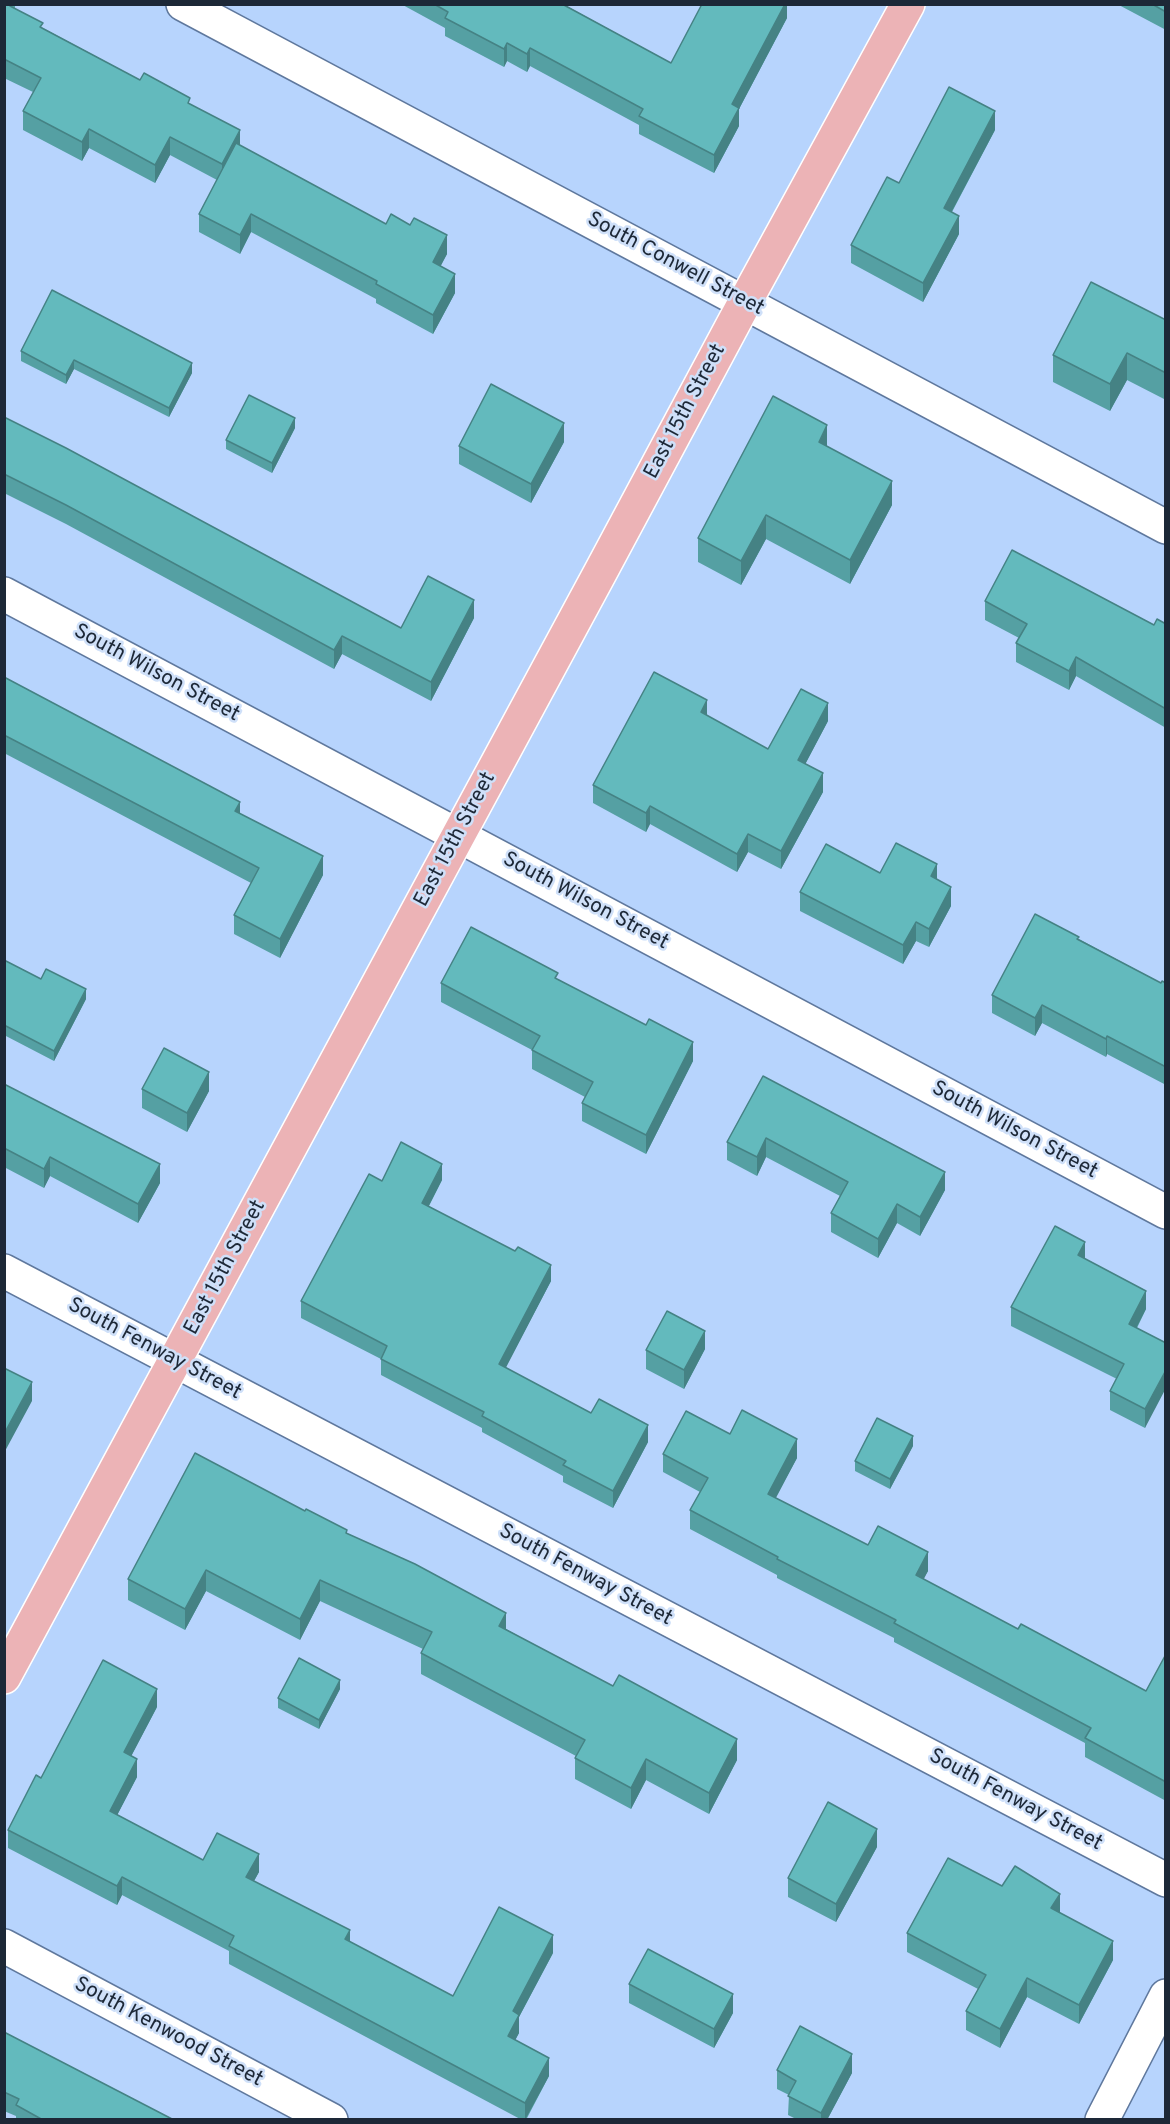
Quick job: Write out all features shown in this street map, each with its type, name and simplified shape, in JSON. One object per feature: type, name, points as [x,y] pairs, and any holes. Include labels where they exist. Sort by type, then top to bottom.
[{"type":"main road","name":"East 15th Street","points":[[4,1677],[908,4]]},
{"type":"street","name":"South Conwell Street","points":[[183,4],[1166,527]]},
{"type":"street","name":"South Wilson Street","points":[[4,594],[1166,1212]]},
{"type":"street","name":"South Fenway Street","points":[[4,1271],[1166,1880]]},
{"type":"street","name":"South Kenwood Street","points":[[4,1946],[331,2120]]},
{"type":"street","points":[[1102,2120],[1166,1996]]},
{"type":"building","points":[[4,4],[10,4],[43,23],[40,27],[140,80],[144,73],[190,98],[188,103],[240,130],[222,164],[170,137],[155,165],[89,129],[82,142],[23,111],[41,78],[4,59]]},
{"type":"building","points":[[434,4],[562,4],[671,63],[702,4],[785,4],[732,104],[739,108],[714,155],[639,116],[643,109],[530,48],[527,54],[507,43],[504,49],[445,18],[448,12]]},
{"type":"building","points":[[1152,4],[1166,4],[1166,12]]},
{"type":"building","points":[[949,87],[995,111],[944,208],[959,216],[923,283],[851,245],[887,177],[899,183]]},
{"type":"building","points":[[236,143],[386,224],[391,214],[410,225],[414,218],[447,235],[433,262],[455,274],[433,315],[376,284],[377,281],[251,214],[240,235],[199,214]]},
{"type":"building","points":[[1091,282],[1166,320],[1166,368],[1164,372],[1127,353],[1110,384],[1053,355]]},
{"type":"building","points":[[52,290],[192,363],[169,408],[74,360],[66,375],[21,351]]},
{"type":"building","points":[[491,384],[564,423],[531,484],[459,446]]},
{"type":"building","points":[[249,395],[295,418],[272,463],[226,440]]},
{"type":"building","points":[[773,396],[827,425],[819,442],[892,481],[850,560],[766,515],[741,561],[698,538]]},
{"type":"building","points":[[4,417],[401,628],[428,576],[474,600],[431,682],[342,636],[334,650],[66,505],[4,474]]},
{"type":"building","points":[[1012,550],[1154,625],[1157,619],[1166,624],[1166,709],[1076,657],[1069,671],[1016,643],[1027,624],[985,601]]},
{"type":"building","points":[[654,672],[707,700],[701,712],[768,749],[801,689],[828,703],[798,760],[823,773],[781,851],[748,834],[737,854],[650,806],[646,813],[593,785]]},
{"type":"building","points":[[4,677],[240,802],[235,811],[323,856],[280,939],[234,915],[259,868],[4,735]]},
{"type":"building","points":[[896,843],[937,864],[931,876],[951,887],[929,929],[916,922],[903,945],[800,892],[826,844],[880,873]]},
{"type":"building","points":[[1035,914],[1079,937],[1077,939],[1161,983],[1162,981],[1166,983],[1166,1067],[1042,1005],[1035,1018],[992,995]]},
{"type":"building","points":[[471,927],[558,973],[555,978],[646,1025],[649,1019],[693,1042],[646,1135],[582,1103],[593,1082],[532,1050],[540,1036],[441,983]]},
{"type":"building","points":[[4,960],[41,979],[46,969],[86,989],[54,1051],[4,1025]]},
{"type":"building","points":[[164,1048],[209,1072],[187,1113],[142,1089]]},
{"type":"building","points":[[763,1076],[945,1172],[920,1217],[897,1204],[878,1239],[831,1213],[848,1182],[766,1138],[757,1157],[727,1142]]},
{"type":"building","points":[[4,1084],[160,1164],[138,1204],[50,1157],[44,1169],[4,1148]]},
{"type":"building","points":[[401,1142],[442,1164],[422,1203],[515,1251],[518,1247],[551,1265],[499,1364],[591,1413],[599,1399],[648,1425],[613,1491],[563,1465],[566,1461],[482,1416],[484,1412],[381,1359],[387,1346],[301,1301],[369,1174],[382,1181]]},
{"type":"building","points":[[1055,1226],[1085,1242],[1078,1255],[1146,1291],[1129,1324],[1166,1343],[1166,1370],[1145,1409],[1110,1391],[1124,1364],[1011,1307]]},
{"type":"building","points":[[667,1311],[705,1331],[684,1370],[646,1350]]},
{"type":"building","points":[[4,1368],[32,1382],[4,1434]]},
{"type":"building","points":[[742,1410],[797,1439],[768,1494],[868,1545],[878,1526],[928,1552],[916,1575],[1018,1629],[1021,1624],[1146,1691],[1166,1654],[1166,1782],[1085,1738],[1091,1728],[894,1623],[896,1620],[777,1559],[778,1557],[690,1510],[708,1478],[663,1454],[686,1411],[730,1434]]},
{"type":"building","points":[[877,1418],[913,1436],[890,1479],[855,1461]]},
{"type":"building","points":[[195,1453],[305,1511],[306,1509],[347,1530],[346,1533],[415,1564],[506,1613],[499,1626],[613,1686],[619,1675],[737,1739],[709,1793],[646,1759],[631,1788],[575,1758],[585,1740],[421,1653],[432,1632],[320,1580],[300,1619],[206,1570],[185,1609],[128,1579]]},
{"type":"building","points":[[299,1658],[340,1680],[319,1720],[278,1698]]},
{"type":"building","points":[[103,1660],[157,1689],[124,1752],[137,1759],[110,1811],[203,1860],[217,1833],[259,1854],[246,1877],[350,1930],[345,1939],[453,1996],[499,1907],[553,1935],[513,2011],[519,2015],[508,2036],[549,2058],[525,2103],[229,1946],[234,1936],[122,1877],[117,1886],[8,1830],[36,1775],[41,1778]]},
{"type":"building","points":[[828,1802],[877,1829],[836,1904],[788,1878]]},
{"type":"building","points":[[948,1858],[1002,1886],[1015,1866],[1060,1894],[1051,1908],[1113,1941],[1079,2005],[1027,1978],[1000,2029],[966,2011],[986,1975],[907,1933]]},
{"type":"building","points":[[648,1949],[733,1994],[714,2029],[629,1984]]},
{"type":"building","points":[[800,2026],[852,2054],[821,2113],[788,2096],[796,2081],[777,2070]]},
{"type":"building","points":[[4,2032],[174,2120],[43,2120],[16,2105],[19,2099],[4,2092]]}]
